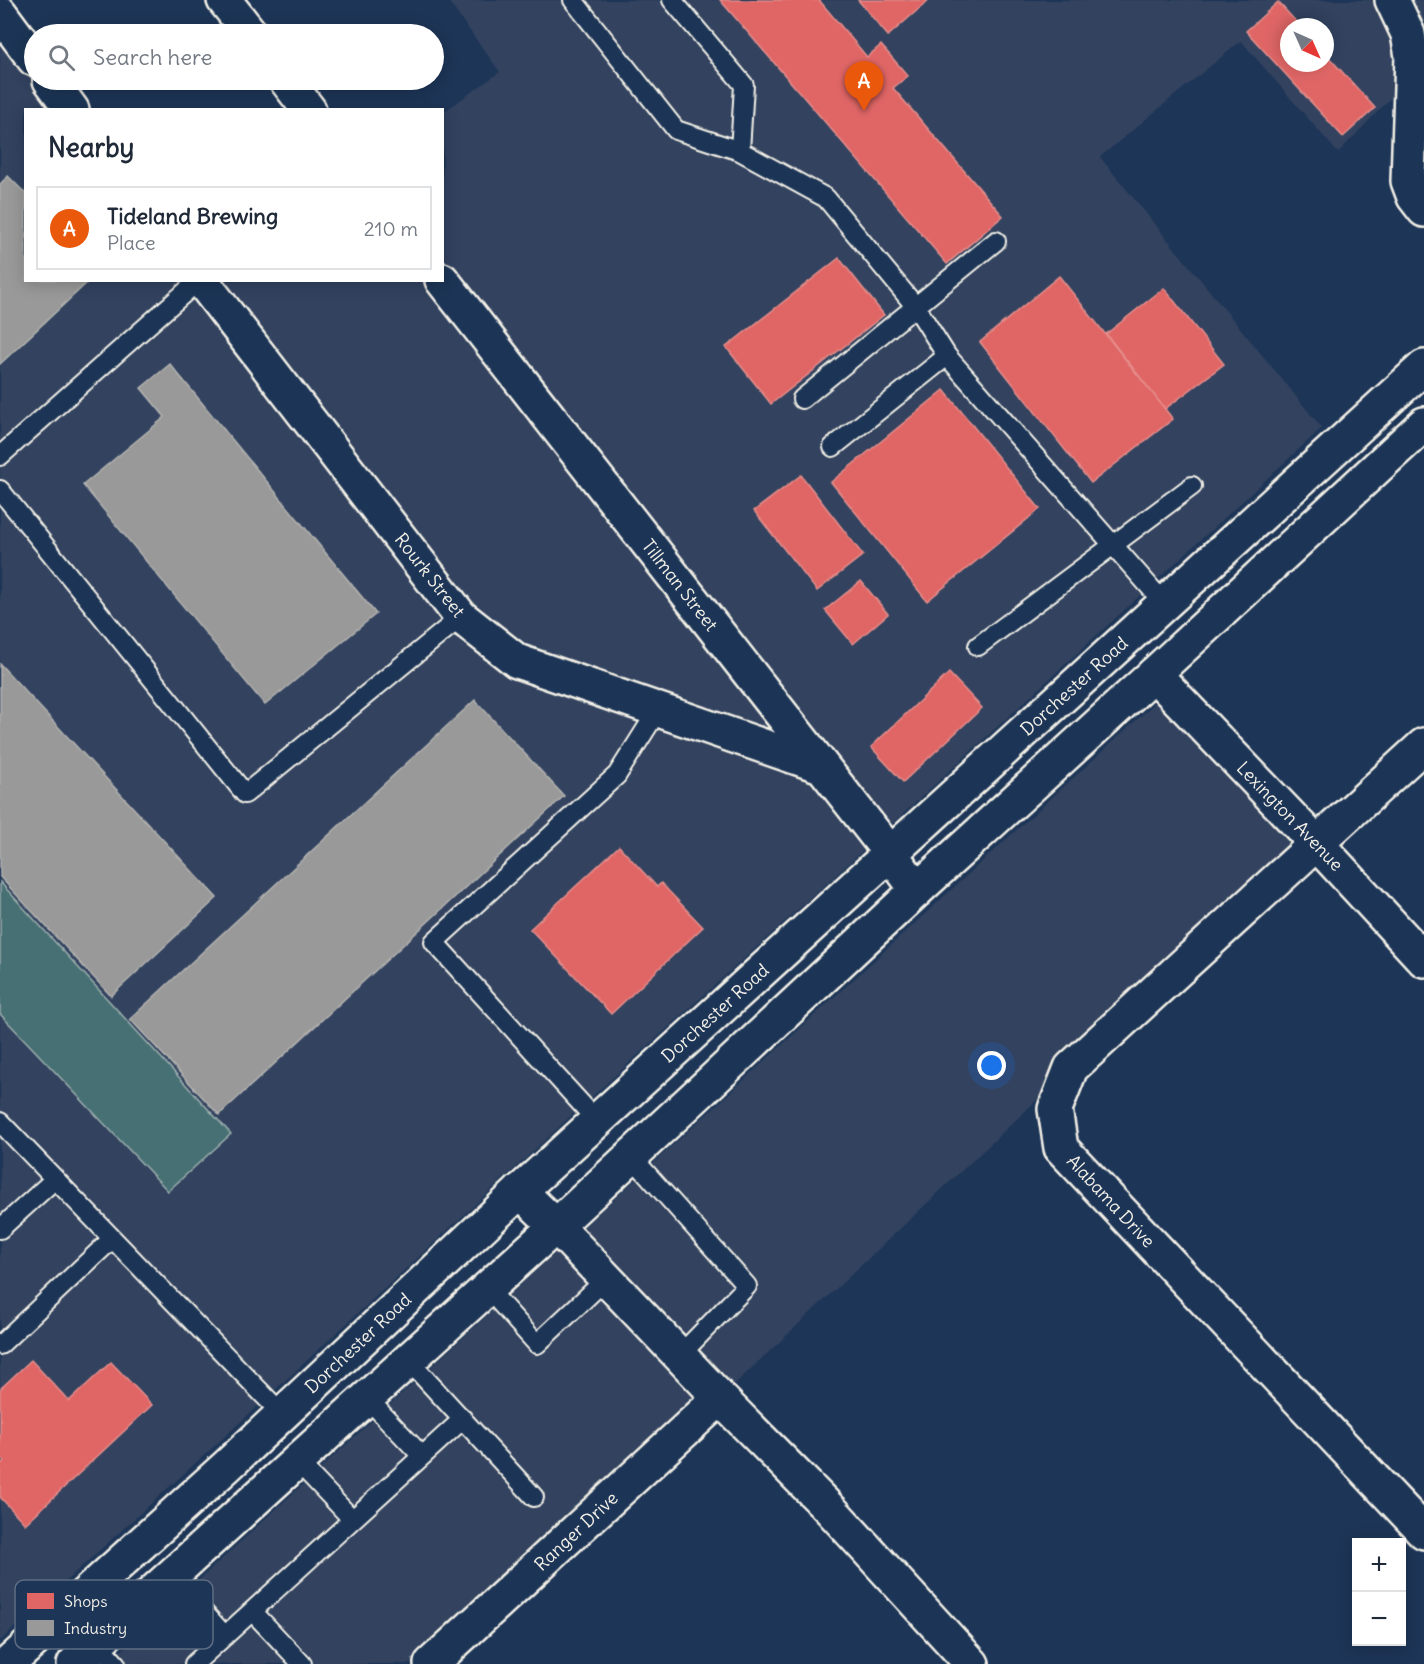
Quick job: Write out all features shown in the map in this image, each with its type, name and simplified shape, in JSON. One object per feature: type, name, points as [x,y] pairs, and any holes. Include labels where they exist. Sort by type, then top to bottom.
[{"type":"street","points":[[224,0],[243,24]]},
{"type":"street","points":[[1392,0],[1408,34],[1412,56],[1408,181],[1414,197],[1424,210]]},
{"type":"street","points":[[0,13],[24,45]]},
{"type":"street","points":[[57,90],[71,108]]},
{"type":"street","points":[[294,90],[307,108]]},
{"type":"street","name":"Rourk Street","points":[[202,282],[461,618],[517,661],[821,766]]},
{"type":"street","name":"Tillman Street","points":[[444,282],[917,890]]},
{"type":"street","name":"Dorchester Road","points":[[102,1580],[227,1467],[520,1191],[1424,367]]},
{"type":"street","points":[[167,1580],[556,1226],[1424,424]]},
{"type":"street","name":"Lexington Avenue","points":[[1154,674],[1317,844],[1424,960]]},
{"type":"street","name":"Alabama Drive","points":[[1424,745],[1071,1068],[1055,1108],[1061,1148],[1424,1532]]},
{"type":"street","points":[[520,1191],[831,1510],[972,1664]]},
{"type":"street","name":"Ranger Drive","points":[[431,1664],[720,1398]]},
{"type":"street","name":"Dorchester Road","points":[[9,1664],[26,1649]]},
{"type":"lane","points":[[573,0],[676,130],[740,151],[826,198],[916,308],[947,356],[1164,603]]},
{"type":"lane","points":[[672,0],[744,85],[740,151]]},
{"type":"lane","points":[[802,399],[996,241]]},
{"type":"lane","points":[[0,456],[198,282]]},
{"type":"lane","points":[[833,447],[947,356]]},
{"type":"lane","points":[[978,646],[1192,486]]},
{"type":"lane","points":[[0,490],[245,795],[461,618]]},
{"type":"lane","points":[[597,1121],[434,942],[617,775],[658,710]]},
{"type":"lane","points":[[0,1122],[282,1414]]},
{"type":"lane","points":[[631,1156],[747,1286],[680,1355]]},
{"type":"lane","points":[[0,1229],[55,1179]]},
{"type":"lane","points":[[0,1345],[112,1239]]},
{"type":"lane","points":[[487,1288],[537,1344],[606,1279]]},
{"type":"lane","points":[[408,1360],[534,1497]]},
{"type":"lane","points":[[367,1398],[422,1456]]},
{"type":"lane","points":[[213,1647],[463,1419]]},
{"type":"lane","points":[[297,1461],[352,1519]]},
{"type":"lane","points":[[171,1576],[175,1580]]},
{"type":"lane","points":[[252,1611],[302,1664]]},
{"type":"lane","points":[[213,1623],[225,1636]]},
{"type":"lane","points":[[194,1664],[211,1649]]},
{"type":"shaded area","points":[[447,0],[1424,0],[1424,210],[1410,78],[1338,153],[1241,41],[1100,157],[1322,428],[67,1580],[15,1580],[15,1627],[0,1641],[0,1014],[168,1190],[231,1134],[0,882],[0,13],[24,45],[24,90],[47,90],[71,108],[24,108],[24,282],[444,282],[444,111],[500,72]]},
{"type":"shaded area","points":[[1169,690],[1317,844],[1071,1068],[720,1398],[431,1664],[107,1664],[123,1649],[213,1649],[213,1580],[199,1580]]},
{"type":"green space","points":[[0,882],[231,1134],[168,1191],[0,1014]]},
{"type":"building: Shops","points":[[720,0],[819,0],[867,57],[881,45],[908,76],[893,88],[1003,216],[947,264]]},
{"type":"building: Shops","points":[[858,0],[929,0],[888,36]]},
{"type":"building: Shops","points":[[1278,2],[1293,18],[1280,18],[1280,68],[1246,31]]},
{"type":"building: Shops","points":[[1334,63],[1375,108],[1343,137],[1284,72],[1334,72]]},
{"type":"building: Shops","points":[[839,258],[884,315],[771,404],[726,347]]},
{"type":"building: Shops","points":[[1059,276],[1173,419],[1091,483],[980,342]]},
{"type":"building: Shops","points":[[1164,288],[1224,364],[1165,409],[1106,334]]},
{"type":"building: Shops","points":[[944,390],[1040,509],[927,601],[831,482]]},
{"type":"building: Shops","points":[[801,475],[863,555],[817,591],[754,511]]},
{"type":"building: Shops","points":[[861,581],[888,614],[853,644],[825,610]]},
{"type":"building: Shops","points":[[949,673],[982,708],[903,782],[871,747]]},
{"type":"building: Shops","points":[[619,846],[657,887],[661,883],[703,927],[611,1014],[530,929]]},
{"type":"building: Shops","points":[[31,1360],[69,1401],[111,1362],[152,1405],[25,1524],[0,1497],[0,1465],[4,1461],[0,1456],[0,1389]]},
{"type":"building: Industry","points":[[8,176],[24,192],[24,282],[88,282],[0,364],[0,184]]},
{"type":"building: Industry","points":[[170,364],[376,614],[265,705],[83,485],[165,417],[141,388]]},
{"type":"building: Industry","points":[[0,664],[217,898],[111,996],[0,877]]},
{"type":"building: Industry","points":[[475,700],[564,796],[219,1115],[130,1019]]},
{"type":"place","name":"Tideland Brewing","points":[[864,111]]}]
